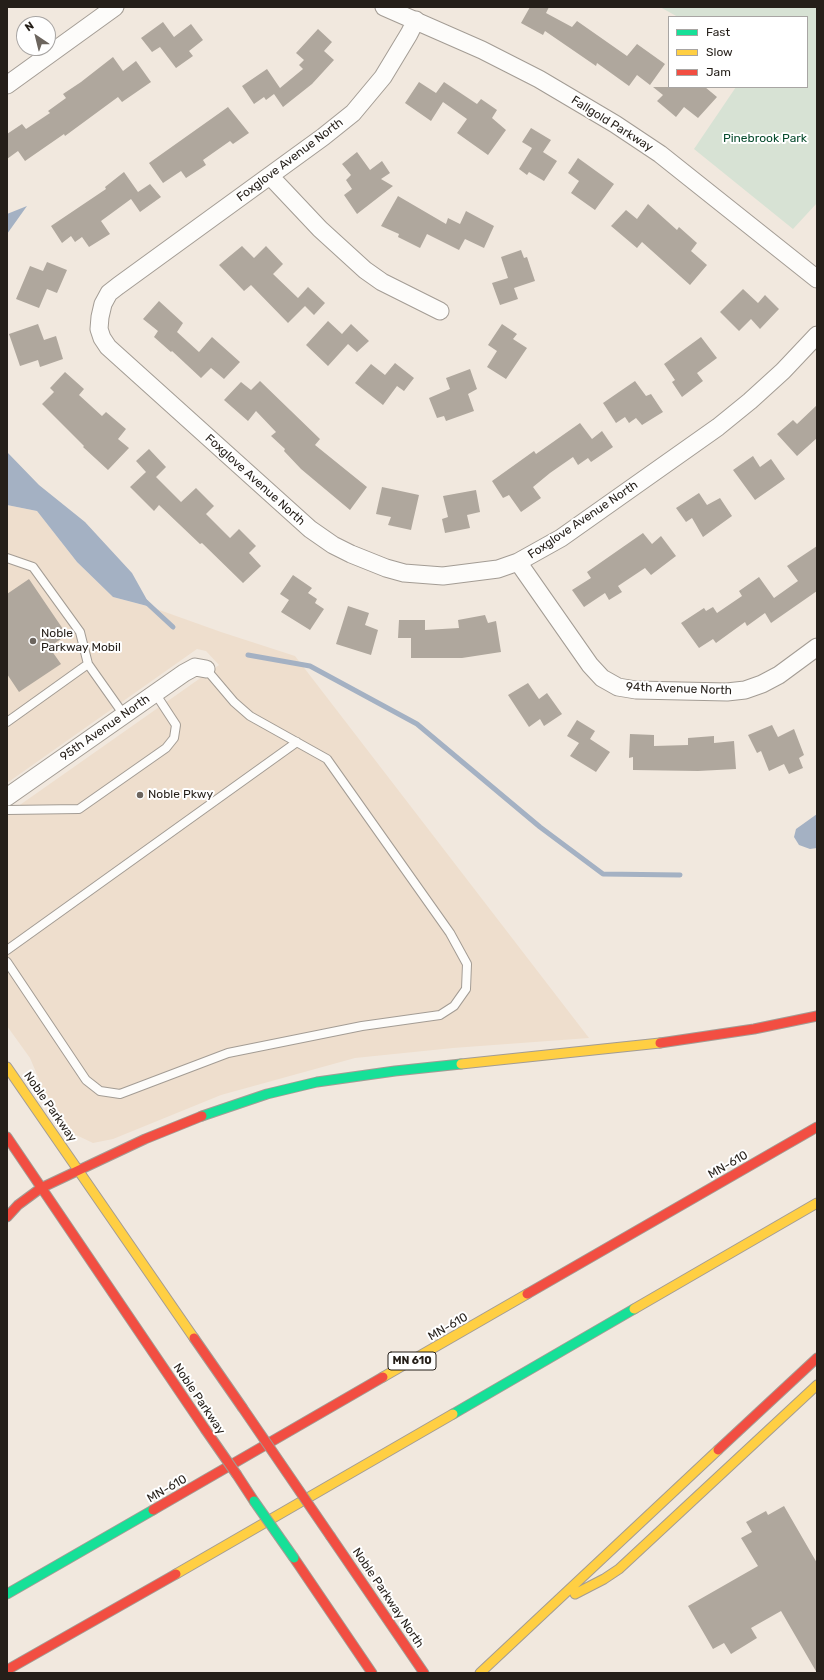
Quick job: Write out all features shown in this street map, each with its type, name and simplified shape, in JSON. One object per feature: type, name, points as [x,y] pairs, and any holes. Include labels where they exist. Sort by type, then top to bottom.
[{"type":"main road","points":[[7,1217],[18,1205],[41,1188],[79,1170],[145,1139],[218,1110],[267,1094],[317,1082],[395,1071],[679,1041],[754,1029],[817,1016]]},
{"type":"main road","name":"Noble Parkway","points":[[7,1067],[331,1537]]},
{"type":"main road","name":"MN-610","points":[[7,1594],[817,1127]]},
{"type":"main road","name":"Noble Parkway","points":[[7,1137],[372,1673]]},
{"type":"main road","points":[[7,1670],[231,1543],[817,1203]]},
{"type":"main road","points":[[480,1673],[817,1358]]},
{"type":"main road","points":[[553,1605],[604,1579],[619,1569],[817,1385]]},
{"type":"main road","name":"Noble Parkway North","points":[[331,1537],[424,1673]]},
{"type":"street","points":[[7,86],[115,7]]},
{"type":"street","name":"Fallgold Parkway","points":[[384,7],[482,50],[540,79],[615,124],[666,158],[817,279]]},
{"type":"street","name":"Foxglove Avenue North","points":[[416,20],[383,77],[353,113],[323,138],[109,293],[103,304],[100,317],[99,329],[102,338],[108,347],[301,522],[333,545],[362,559],[404,573],[423,576],[443,576],[498,569],[518,562],[539,552],[561,538],[718,427],[750,402],[783,371],[817,335]]},
{"type":"street","points":[[270,176],[320,229],[365,270],[382,282],[440,311]]},
{"type":"street","name":"94th Avenue North","points":[[518,562],[590,665],[602,678],[618,687],[636,690],[727,692],[745,690],[762,684],[779,675],[817,647]]},
{"type":"street","name":"95th Avenue North","points":[[7,797],[184,673],[195,667],[206,669]]},
{"type":"lane","points":[[7,558],[33,567],[80,632],[88,664],[124,715]]},
{"type":"lane","points":[[7,720],[88,664]]},
{"type":"lane","points":[[7,962],[86,1080],[100,1091],[120,1094],[228,1053],[362,1026],[440,1015],[454,1006],[466,989],[467,964],[450,933],[327,759],[250,716],[234,702],[206,669]]},
{"type":"lane","points":[[7,810],[79,808],[166,748],[174,738],[176,725],[155,693]]},
{"type":"lane","points":[[7,950],[296,742]]},
{"type":"shaded area","points":[[7,505],[37,511],[77,562],[113,597],[151,607],[295,656],[589,1038],[453,1048],[355,1058],[221,1095],[113,1139],[93,1143],[72,1133],[44,1091],[30,1058],[7,1026],[7,814],[219,665],[206,651],[197,649],[7,783]]},
{"type":"green space","name":"Pinebrook Park","points":[[660,7],[817,7],[817,203],[793,229],[694,149],[735,88],[808,88],[808,16],[676,16]]},
{"type":"water","points":[[27,206],[7,234],[7,214]]},
{"type":"water","points":[[7,452],[39,485],[85,522],[132,573],[151,607],[113,597],[77,562],[37,511],[7,505]]},
{"type":"water","points":[[817,814],[817,848],[810,849],[799,845],[794,837],[796,829]]},
{"type":"building","points":[[530,7],[549,7],[546,13],[572,27],[577,21],[627,56],[637,44],[665,64],[650,85],[637,75],[629,86],[597,63],[596,66],[545,31],[543,35],[521,23]]},
{"type":"building","points":[[163,22],[174,37],[191,24],[203,40],[189,51],[193,56],[176,68],[160,47],[152,52],[141,38]]},
{"type":"building","points":[[318,29],[332,42],[324,51],[334,60],[312,84],[283,107],[274,94],[266,100],[264,97],[254,104],[242,86],[267,69],[280,88],[303,69],[299,65],[304,60],[296,53]]},
{"type":"building","points":[[113,57],[123,71],[136,61],[151,82],[122,102],[118,97],[65,136],[64,134],[25,161],[18,151],[7,159],[7,134],[22,124],[26,129],[50,113],[48,111],[66,98],[63,94]]},
{"type":"building","points":[[419,82],[436,93],[444,82],[477,104],[481,99],[497,110],[492,118],[506,130],[488,155],[457,133],[467,119],[443,102],[431,121],[405,103]]},
{"type":"building","points":[[653,87],[706,88],[717,97],[698,118],[684,107],[676,117],[657,101],[663,95]]},
{"type":"building","points":[[228,107],[249,133],[233,144],[230,141],[203,160],[206,165],[186,178],[181,171],[163,183],[149,163]]},
{"type":"building","points":[[531,128],[551,140],[543,152],[557,161],[544,181],[529,172],[527,175],[519,169],[532,148],[522,142]]},
{"type":"building","points":[[357,152],[370,170],[382,161],[390,173],[381,179],[393,186],[357,214],[344,195],[352,189],[346,180],[351,175],[342,164]]},
{"type":"building","points":[[578,158],[614,184],[595,210],[571,193],[579,181],[568,173]]},
{"type":"building","points":[[124,172],[138,192],[150,184],[161,197],[140,212],[131,199],[101,221],[110,234],[89,247],[82,237],[75,242],[71,236],[62,243],[51,226],[106,189],[105,187]]},
{"type":"building","points":[[398,196],[446,224],[448,218],[460,224],[466,211],[494,226],[484,248],[465,239],[459,250],[427,234],[420,248],[398,237],[399,234],[381,226]]},
{"type":"building","points":[[648,204],[677,230],[679,227],[697,243],[691,251],[707,265],[690,285],[642,242],[637,248],[611,226],[626,210],[637,219]]},
{"type":"building","points":[[242,246],[254,258],[266,246],[283,264],[273,274],[298,298],[308,287],[325,303],[314,315],[305,306],[288,323],[251,285],[244,291],[219,265]]},
{"type":"building","points":[[521,250],[524,258],[527,257],[535,281],[514,288],[518,299],[500,305],[492,283],[508,278],[501,257]]},
{"type":"building","points":[[47,262],[67,270],[57,293],[47,289],[39,308],[16,299],[30,266],[43,271]]},
{"type":"building","points":[[743,289],[758,303],[765,295],[779,309],[760,329],[751,319],[739,331],[720,312]]},
{"type":"building","points":[[159,301],[183,323],[177,332],[199,352],[212,337],[240,362],[224,379],[211,368],[201,378],[172,351],[171,352],[154,337],[158,331],[143,319]]},
{"type":"building","points":[[328,321],[342,334],[351,324],[369,341],[357,352],[348,344],[328,366],[306,345]]},
{"type":"building","points":[[38,324],[44,340],[56,336],[63,359],[40,367],[38,360],[20,366],[9,334]]},
{"type":"building","points":[[502,324],[517,334],[513,339],[527,348],[506,379],[487,367],[497,351],[488,345]]},
{"type":"building","points":[[701,337],[717,358],[697,373],[703,381],[682,397],[672,382],[675,380],[664,364]]},
{"type":"building","points":[[395,363],[414,378],[404,391],[397,386],[383,405],[355,383],[371,364],[385,375]]},
{"type":"building","points":[[470,369],[477,389],[468,394],[474,411],[446,421],[444,416],[437,418],[429,398],[450,389],[446,378]]},
{"type":"building","points":[[65,372],[84,389],[79,395],[102,416],[106,412],[126,429],[118,439],[129,448],[108,470],[83,447],[84,446],[42,404],[54,392],[50,388]]},
{"type":"building","points":[[260,381],[320,439],[315,445],[367,487],[350,510],[301,469],[284,451],[285,449],[271,436],[276,432],[256,411],[248,421],[224,400],[241,382],[251,390]]},
{"type":"building","points":[[635,381],[646,396],[651,394],[663,412],[642,425],[636,418],[629,423],[625,417],[616,423],[603,403]]},
{"type":"building","points":[[817,405],[817,438],[797,456],[777,434],[793,420],[797,424]]},
{"type":"building","points":[[580,423],[592,439],[602,431],[613,447],[591,462],[588,458],[578,465],[573,457],[550,473],[533,487],[541,498],[521,512],[509,495],[503,498],[492,481],[534,451],[536,454]]},
{"type":"building","points":[[149,449],[166,467],[156,477],[181,502],[196,488],[214,506],[206,514],[230,538],[239,529],[256,546],[249,553],[261,566],[243,583],[202,543],[200,544],[159,505],[154,511],[130,487],[146,472],[136,461]]},
{"type":"building","points":[[753,456],[760,467],[771,459],[785,479],[755,500],[733,470]]},
{"type":"building","points":[[382,487],[419,495],[411,530],[388,525],[391,517],[376,514]]},
{"type":"building","points":[[476,490],[480,512],[467,515],[470,528],[445,533],[442,519],[448,517],[443,496]]},
{"type":"building","points":[[699,493],[707,505],[720,498],[732,516],[703,537],[692,518],[686,522],[676,508]]},
{"type":"building","points":[[643,533],[652,544],[661,536],[676,556],[651,575],[645,568],[618,586],[622,592],[609,600],[605,593],[584,607],[572,590],[591,578],[587,572]]},
{"type":"building","points":[[817,546],[817,591],[771,623],[765,613],[747,626],[745,622],[716,643],[713,639],[699,648],[681,623],[704,608],[706,611],[713,607],[717,613],[742,596],[739,591],[759,577],[774,598],[798,581],[787,566]]},
{"type":"building","points":[[293,575],[312,588],[308,593],[317,599],[315,603],[324,609],[310,630],[281,612],[289,600],[280,594]]},
{"type":"building","name":"Noble Parkway Mobil","points":[[29,579],[67,635],[49,647],[61,664],[19,692],[7,674],[7,594]]},
{"type":"building","points":[[348,606],[369,613],[365,625],[378,630],[371,655],[336,644]]},
{"type":"building","points":[[485,615],[488,623],[496,621],[501,652],[462,658],[411,658],[411,638],[398,638],[399,620],[425,620],[425,630],[459,628],[458,620]]},
{"type":"building","points":[[528,683],[539,699],[547,693],[562,714],[544,726],[540,719],[529,727],[508,695]]},
{"type":"building","points":[[577,720],[595,731],[590,739],[610,752],[596,772],[570,756],[579,743],[567,736]]},
{"type":"building","points":[[772,725],[778,737],[794,729],[804,755],[799,758],[803,768],[789,774],[784,764],[769,771],[761,751],[757,753],[748,735]]},
{"type":"building","points":[[630,734],[654,735],[654,746],[688,745],[688,738],[714,736],[714,743],[734,741],[736,769],[698,771],[633,770],[633,757],[629,758]]},
{"type":"building","points":[[784,1506],[817,1563],[817,1673],[781,1611],[751,1628],[757,1638],[731,1654],[724,1643],[713,1649],[688,1606],[758,1566],[741,1538],[752,1532],[746,1522],[766,1511],[768,1515]]},
{"type":"waterway","points":[[146,602],[173,627]]},
{"type":"waterway","points":[[248,655],[310,666],[417,724],[540,827],[603,874],[680,875]]},
{"type":"traffic: fast","points":[[202,1116],[267,1094],[317,1082],[395,1071],[461,1064]]},
{"type":"traffic: fast","points":[[453,1414],[634,1309]]},
{"type":"traffic: fast","points":[[254,1501],[294,1558]]},
{"type":"traffic: fast","points":[[7,1594],[153,1510]]},
{"type":"traffic: slow","points":[[461,1064],[660,1043]]},
{"type":"traffic: slow","points":[[7,1067],[194,1338]]},
{"type":"traffic: slow","points":[[634,1309],[817,1203]]},
{"type":"traffic: slow","points":[[383,1377],[527,1294]]},
{"type":"traffic: slow","points":[[575,1594],[604,1579],[619,1569],[817,1385]]},
{"type":"traffic: slow","points":[[176,1574],[453,1414]]},
{"type":"traffic: slow","points":[[480,1673],[718,1450]]},
{"type":"traffic: jam","points":[[660,1043],[754,1029],[817,1016]]},
{"type":"traffic: jam","points":[[7,1217],[18,1205],[41,1188],[145,1139],[202,1116]]},
{"type":"traffic: jam","points":[[527,1294],[817,1127]]},
{"type":"traffic: jam","points":[[7,1137],[205,1429]]},
{"type":"traffic: jam","points":[[194,1338],[242,1407]]},
{"type":"traffic: jam","points":[[718,1450],[817,1358]]},
{"type":"traffic: jam","points":[[153,1510],[383,1377]]},
{"type":"traffic: jam","points":[[242,1407],[331,1537]]},
{"type":"traffic: jam","points":[[205,1429],[237,1475]]},
{"type":"traffic: jam","points":[[237,1475],[254,1501]]},
{"type":"traffic: jam","points":[[331,1537],[424,1673]]},
{"type":"traffic: jam","points":[[294,1558],[372,1673]]},
{"type":"traffic: jam","points":[[7,1670],[176,1574]]},
{"type":"place","name":"Noble Parkway Mobil","points":[[33,641]]},
{"type":"place","name":"Noble Pkwy","points":[[140,795]]}]
